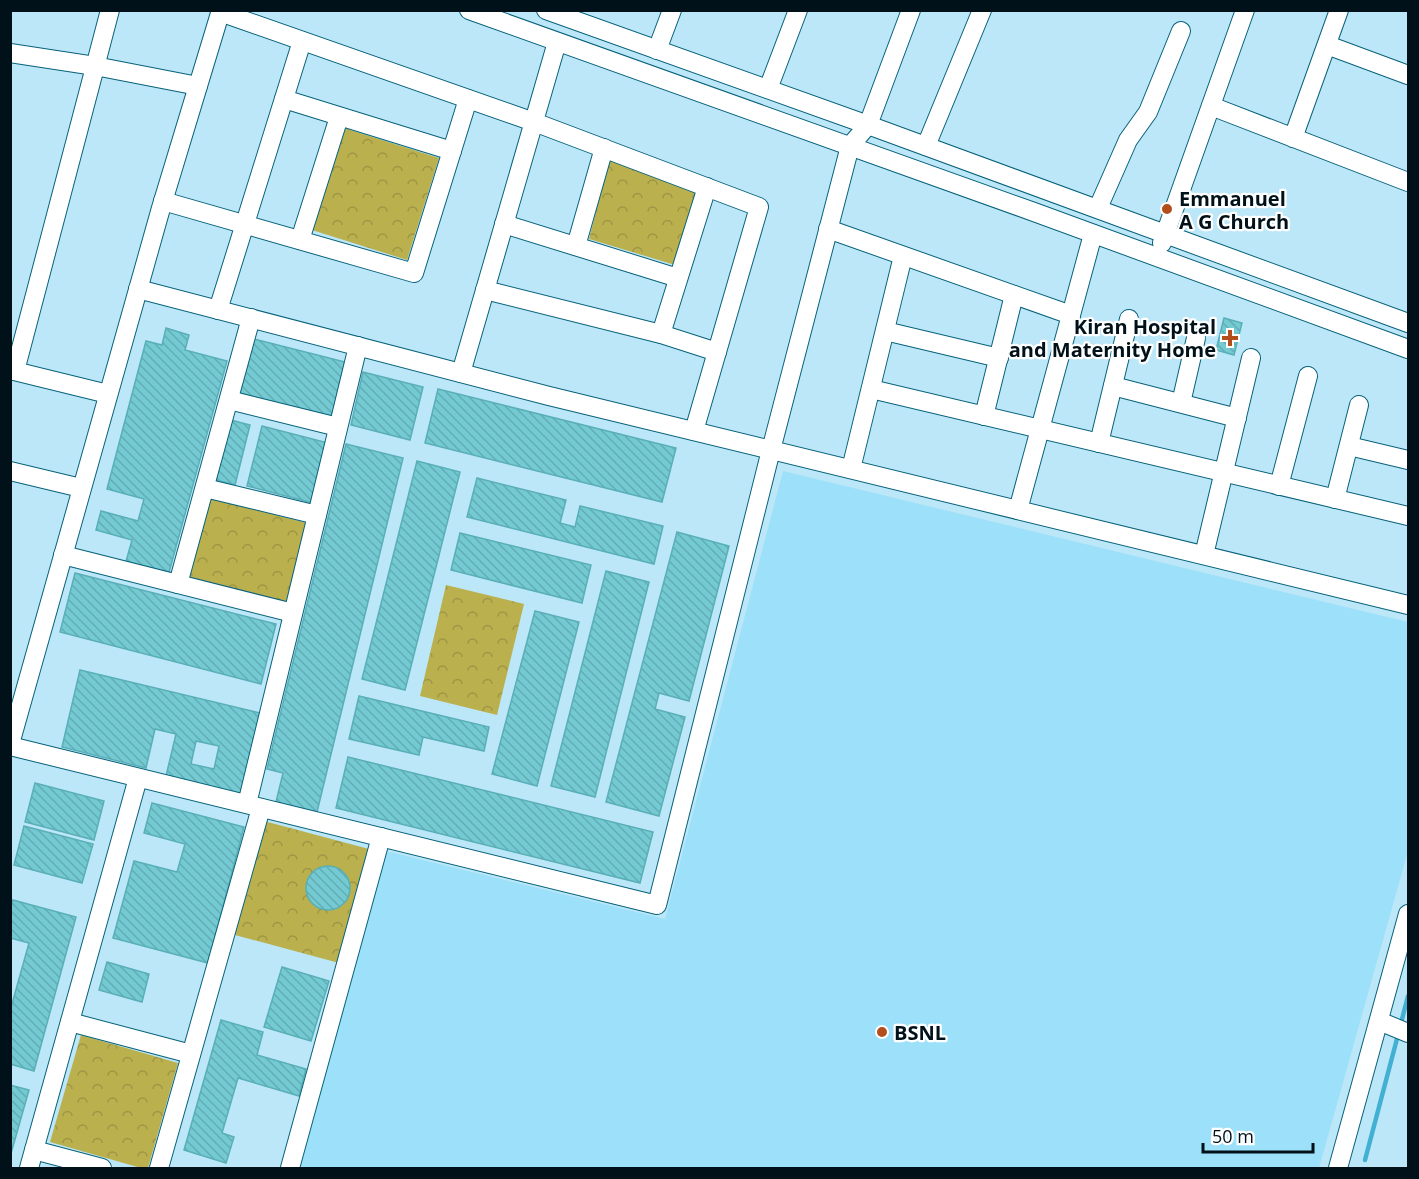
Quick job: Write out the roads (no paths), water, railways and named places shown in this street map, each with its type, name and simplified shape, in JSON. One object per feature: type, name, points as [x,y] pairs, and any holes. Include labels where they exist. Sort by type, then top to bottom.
[{"type":"street","points":[[108,394],[13,370],[110,10]]},
{"type":"street","points":[[469,10],[1157,257],[1408,350]]},
{"type":"street","points":[[546,10],[1098,208],[1408,323]]},
{"type":"street","points":[[657,50],[672,10]]},
{"type":"street","points":[[768,89],[798,10]]},
{"type":"street","points":[[694,431],[759,207],[534,122],[221,11],[163,201],[10,745],[657,905],[850,146],[868,125],[911,10]]},
{"type":"street","points":[[926,146],[982,10]]},
{"type":"street","points":[[1157,257],[1245,10]]},
{"type":"street","points":[[1293,138],[1339,10]]},
{"type":"street","points":[[1098,208],[1128,141],[1148,112],[1181,31]]},
{"type":"street","points":[[218,310],[302,41]]},
{"type":"street","points":[[461,373],[557,42]]},
{"type":"street","points":[[1327,45],[1408,75]]},
{"type":"street","points":[[10,53],[95,66],[198,86]]},
{"type":"street","points":[[284,99],[452,152]]},
{"type":"street","points":[[163,201],[414,273],[468,99]]},
{"type":"street","points":[[1211,106],[1408,182]]},
{"type":"street","points":[[300,240],[339,117]]},
{"type":"street","points":[[576,246],[604,148]]},
{"type":"street","points":[[661,334],[706,187]]},
{"type":"street","points":[[504,224],[678,278]]},
{"type":"street","points":[[828,230],[1071,315]]},
{"type":"street","points":[[1018,510],[1093,234]]},
{"type":"street","points":[[851,469],[903,256]]},
{"type":"street","points":[[138,289],[694,431],[1408,605]]},
{"type":"street","points":[[485,290],[661,334],[717,352]]},
{"type":"street","points":[[984,416],[1014,294]]},
{"type":"street","points":[[178,584],[251,318]]},
{"type":"street","points":[[1099,443],[1129,319]]},
{"type":"street","points":[[885,331],[999,357]]},
{"type":"street","points":[[1181,403],[1196,338]]},
{"type":"street","points":[[159,1168],[191,1054],[254,806],[293,613],[358,346]]},
{"type":"street","points":[[1204,555],[1251,358]]},
{"type":"street","points":[[1279,486],[1308,376]]},
{"type":"street","points":[[1113,386],[1237,418]]},
{"type":"street","points":[[871,389],[1408,516]]},
{"type":"street","points":[[229,400],[338,427]]},
{"type":"street","points":[[1335,499],[1359,405]]},
{"type":"street","points":[[1349,446],[1408,460]]},
{"type":"street","points":[[10,471],[81,488]]},
{"type":"street","points":[[205,488],[317,515]]},
{"type":"street","points":[[63,555],[293,613]]},
{"type":"street","points":[[29,1168],[138,778]]},
{"type":"street","points":[[290,1168],[381,837]]},
{"type":"street","points":[[1338,1168],[1397,1029],[1407,926]]},
{"type":"street","points":[[70,1022],[191,1054]]},
{"type":"street","points":[[34,1150],[102,1168]]},
{"type":"waterway","points":[[1400,1027],[1408,996]]},
{"type":"waterway","points":[[1365,1160],[1398,1035]]},
{"type":"place","name":"Emmanuel A G Church","points":[[1167,209]]},
{"type":"place","name":"Kiran Hospital and Maternity Home","points":[[1230,338]]},
{"type":"place","name":"BSNL","points":[[882,1032]]}]
